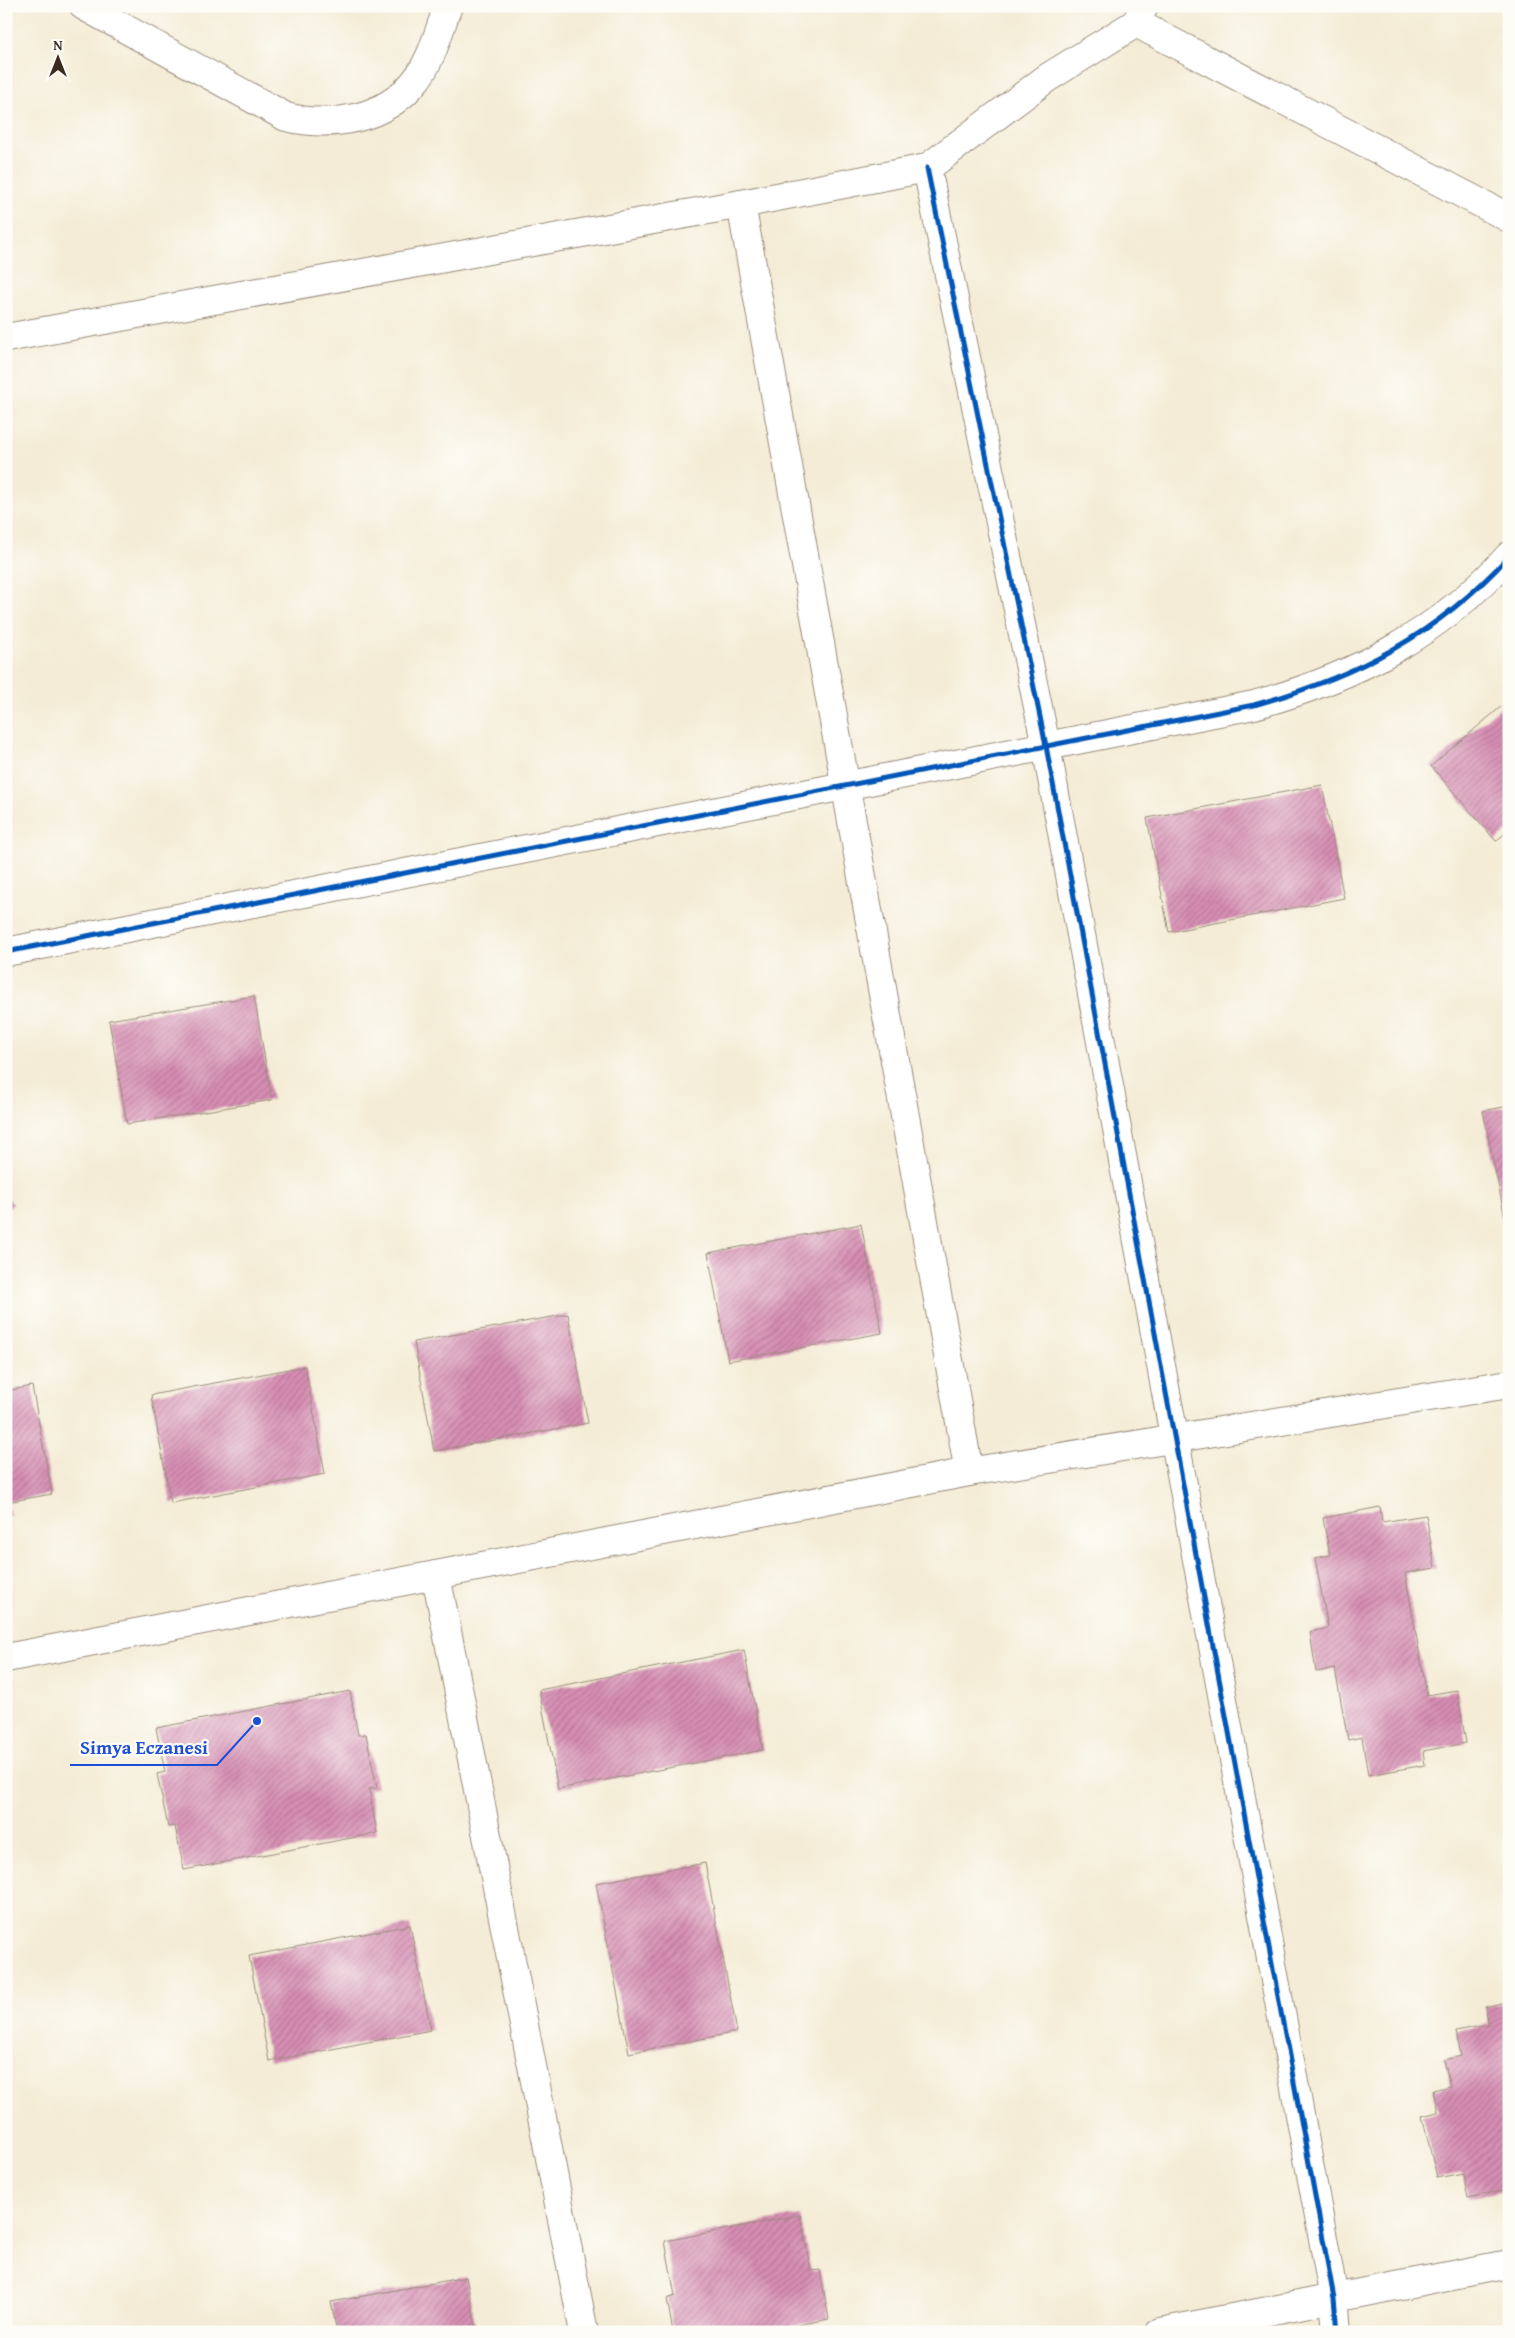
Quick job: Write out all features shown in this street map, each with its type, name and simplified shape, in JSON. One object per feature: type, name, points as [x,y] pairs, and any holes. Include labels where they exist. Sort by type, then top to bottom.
[{"type":"street","points":[[84,6],[286,117],[307,122],[328,122],[346,120],[376,110],[401,96],[416,80],[427,60],[448,6]]},
{"type":"street","points":[[6,338],[741,204],[927,168],[1047,78],[1140,15],[1509,218]]},
{"type":"street","points":[[927,168],[1046,746],[1334,2298],[1337,2332]]},
{"type":"street","points":[[741,204],[969,1472]]},
{"type":"street","points":[[6,952],[1254,705],[1299,692],[1342,676],[1384,656],[1460,604],[1509,556]]},
{"type":"street","points":[[6,1658],[969,1472],[1173,1437],[1509,1384]]},
{"type":"street","points":[[436,1575],[584,2332]]},
{"type":"street","points":[[1160,2332],[1187,2329],[1509,2264]]},
{"type":"building","points":[[1509,700],[1509,830],[1496,841],[1431,766]]},
{"type":"building","points":[[1322,785],[1344,898],[1169,932],[1147,818]]},
{"type":"building","points":[[254,996],[272,1100],[127,1124],[109,1020]]},
{"type":"building","points":[[1509,1106],[1509,1222],[1506,1223],[1483,1111]]},
{"type":"building","points":[[6,1196],[13,1204],[6,1210]]},
{"type":"building","points":[[861,1224],[882,1333],[728,1361],[708,1253]]},
{"type":"building","points":[[568,1314],[588,1423],[434,1451],[414,1342]]},
{"type":"building","points":[[305,1366],[325,1474],[171,1503],[151,1395]]},
{"type":"building","points":[[32,1386],[52,1494],[7,1502],[10,1515],[6,1515],[6,1391]]},
{"type":"building","points":[[1380,1507],[1382,1522],[1426,1515],[1435,1568],[1405,1573],[1427,1695],[1457,1690],[1466,1743],[1423,1751],[1425,1765],[1368,1775],[1362,1737],[1348,1740],[1335,1669],[1316,1672],[1310,1632],[1328,1628],[1315,1558],[1330,1555],[1323,1518]]},
{"type":"building","points":[[744,1650],[763,1750],[558,1789],[539,1690]]},
{"type":"building","points":[[350,1691],[358,1735],[366,1734],[377,1788],[369,1789],[377,1833],[184,1870],[175,1826],[168,1827],[157,1774],[165,1772],[156,1728]]},
{"type":"building","points":[[705,1863],[737,2032],[629,2053],[596,1883]]},
{"type":"building","points":[[410,1925],[431,2030],[269,2061],[249,1956]]},
{"type":"building","points":[[1509,2001],[1509,2189],[1468,2198],[1463,2173],[1437,2178],[1422,2116],[1438,2112],[1433,2090],[1450,2086],[1444,2060],[1461,2056],[1456,2031],[1489,2024],[1485,2007]]},
{"type":"building","points":[[800,2215],[811,2271],[820,2270],[829,2319],[763,2332],[673,2332],[667,2299],[675,2296],[665,2241]]},
{"type":"building","points":[[466,2277],[477,2332],[337,2332],[331,2302]]},
{"type":"cycle path","points":[[927,168],[1046,746],[1334,2298],[1337,2332]]},
{"type":"cycle path","points":[[6,952],[1254,705],[1326,681],[1392,650],[1453,609],[1482,584],[1509,556]]},
{"type":"place","name":"Simya Eczanesi","points":[[257,1721]]}]
